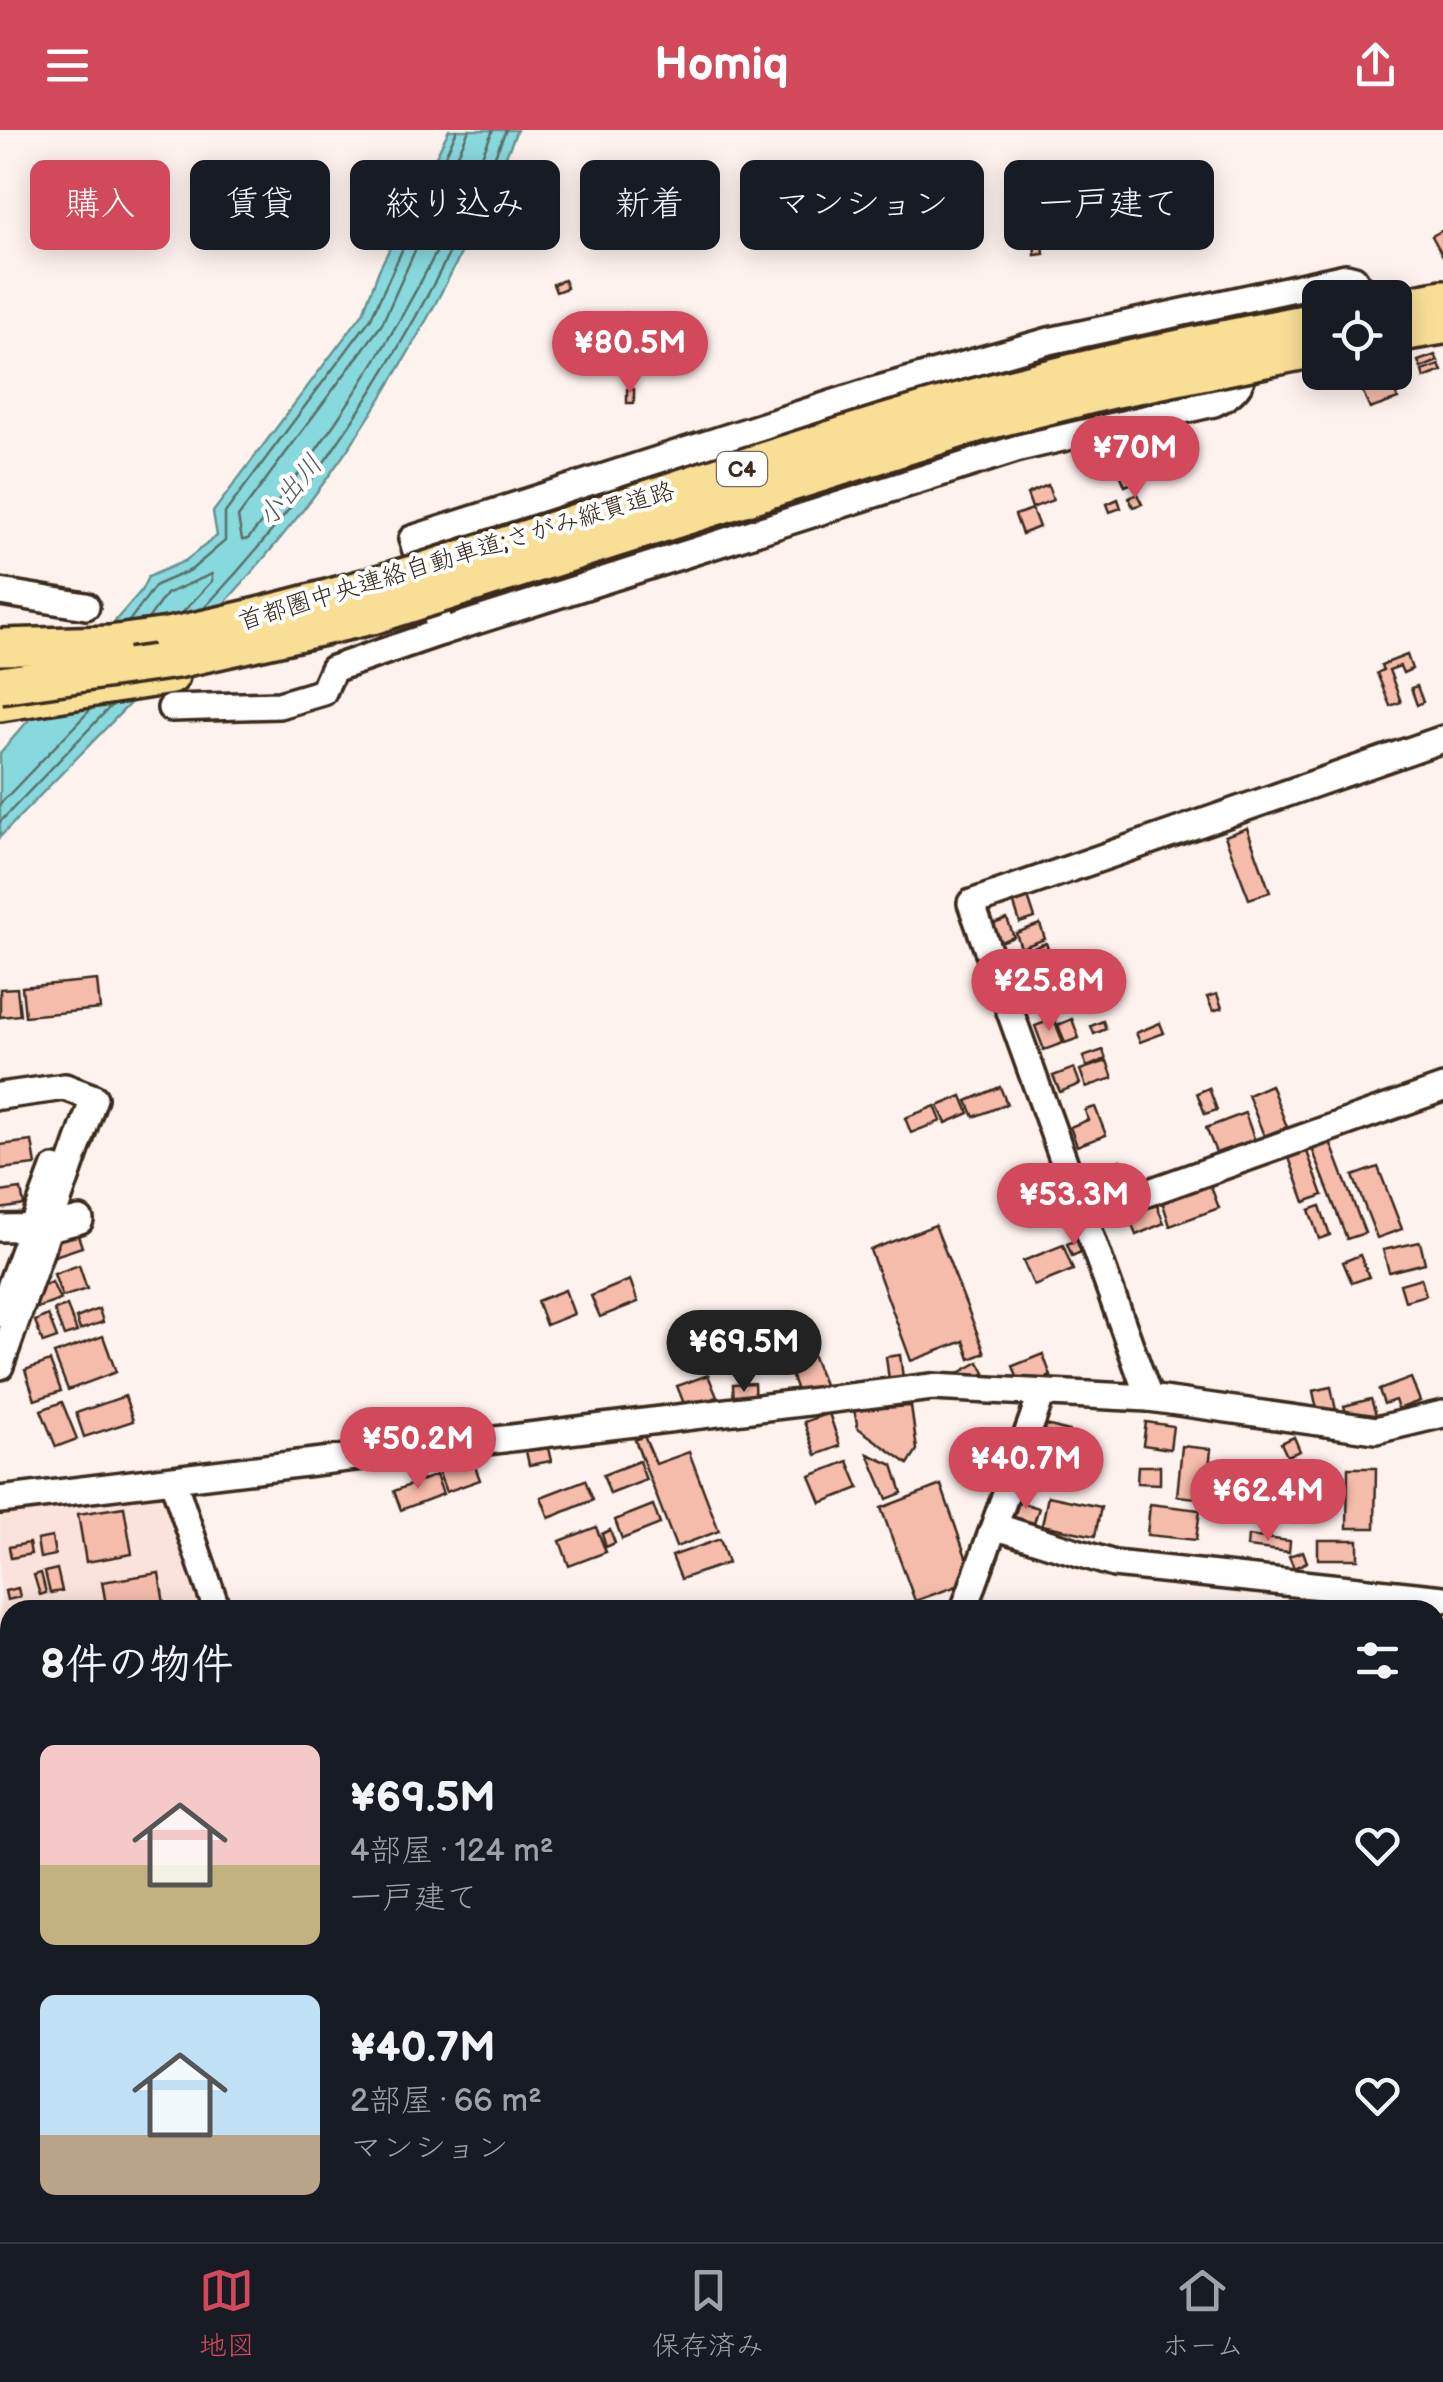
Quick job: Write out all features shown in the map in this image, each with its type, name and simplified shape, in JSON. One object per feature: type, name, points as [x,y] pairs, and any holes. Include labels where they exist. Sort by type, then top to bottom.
[{"type":"highway","points":[[1412,303],[1443,298]]},
{"type":"highway","name":"首都圏中央連絡自動車道;さがみ縦貫道路","points":[[111,644],[224,624],[332,598],[1027,382],[1170,348],[1302,323]]},
{"type":"highway","points":[[1412,331],[1443,326]]},
{"type":"highway","name":"首都圏中央連絡自動車道;さがみ縦貫道路","points":[[372,616],[980,423],[1112,390],[1302,352]]},
{"type":"highway","name":"C4","points":[[0,684],[178,660],[372,616]]},
{"type":"highway","name":"C4","points":[[0,703],[212,668],[295,646],[372,616]]},
{"type":"highway","name":"C4","points":[[0,646],[111,644]]},
{"type":"highway","name":"C4","points":[[0,656],[111,644]]},
{"type":"street","points":[[414,548],[412,539],[872,391],[1050,341],[1302,287]]},
{"type":"street","points":[[170,708],[279,706],[323,692],[333,669],[439,626],[1019,448],[1214,403],[1234,394],[1242,381],[1242,353]]},
{"type":"street","points":[[0,592],[49,609],[86,606]]},
{"type":"street","points":[[1149,1398],[972,903],[1443,739]]},
{"type":"street","points":[[0,1096],[66,1087],[94,1098],[42,1226],[0,1314]]},
{"type":"street","points":[[1084,1215],[1443,1088]]},
{"type":"street","points":[[0,1228],[80,1220]]},
{"type":"street","points":[[0,1366],[42,1226]]},
{"type":"street","points":[[0,1500],[932,1387],[1149,1398],[1376,1430],[1443,1414]]},
{"type":"street","points":[[968,1600],[1042,1393]]},
{"type":"street","points":[[172,1481],[213,1600]]},
{"type":"street","points":[[997,1527],[1114,1564],[1443,1599]]},
{"type":"shaded area","points":[[162,1492],[200,1600],[0,1600],[0,1512]]},
{"type":"water","points":[[449,130],[517,130],[504,160],[434,160]]},
{"type":"water","name":"小出川","points":[[389,250],[462,250],[383,395],[291,525],[170,662],[0,837],[0,753],[141,591],[148,577],[185,561],[217,536],[213,512],[363,313]]},
{"type":"building","points":[[1443,230],[1443,256],[1432,236]]},
{"type":"building","points":[[564,280],[567,288],[556,292],[553,284]]},
{"type":"building","points":[[626,313],[627,320],[613,322],[612,315]]},
{"type":"building","points":[[1435,355],[1438,361],[1421,368],[1418,361]]},
{"type":"building","points":[[1439,365],[1442,371],[1424,378],[1422,371]]},
{"type":"building","points":[[627,389],[634,389],[634,403],[627,403]]},
{"type":"building","points":[[1362,390],[1400,390],[1395,392],[1398,399],[1370,409]]},
{"type":"building","points":[[1131,452],[1142,479],[1125,486],[1114,459]]},
{"type":"building","points":[[1048,485],[1053,500],[1032,508],[1027,494]]},
{"type":"building","points":[[1137,494],[1142,504],[1133,507],[1129,498]]},
{"type":"building","points":[[1118,499],[1121,508],[1110,512],[1107,504]]},
{"type":"building","points":[[1032,509],[1039,527],[1022,534],[1015,515]]},
{"type":"building","points":[[1407,655],[1412,669],[1403,673],[1400,666],[1389,670],[1401,702],[1390,706],[1377,673],[1383,670],[1381,665]]},
{"type":"building","points":[[1417,686],[1423,702],[1417,705],[1411,688]]},
{"type":"building","points":[[1247,828],[1270,892],[1249,899],[1225,836]]},
{"type":"building","points":[[1026,891],[1035,918],[1020,923],[1013,901]]},
{"type":"building","points":[[1007,919],[1014,937],[995,944],[988,926]]},
{"type":"building","points":[[1040,924],[1045,939],[1021,948],[1016,933]]},
{"type":"building","points":[[1046,943],[1052,960],[1030,969],[1023,952]]},
{"type":"building","points":[[1018,949],[1025,969],[1006,976],[999,957]]},
{"type":"building","points":[[1054,972],[1063,995],[1032,1007],[1023,983]]},
{"type":"building","points":[[97,980],[100,1009],[25,1016],[22,987]]},
{"type":"building","points":[[17,988],[20,1015],[0,1017],[0,989]]},
{"type":"building","points":[[1217,994],[1222,1008],[1213,1011],[1207,997]]},
{"type":"building","points":[[1054,1019],[1063,1043],[1044,1050],[1035,1026]]},
{"type":"building","points":[[1072,1019],[1079,1038],[1065,1043],[1058,1025]]},
{"type":"building","points":[[1103,1021],[1106,1029],[1094,1034],[1091,1026]]},
{"type":"building","points":[[1160,1023],[1164,1033],[1140,1042],[1136,1033]]},
{"type":"building","points":[[1103,1050],[1106,1059],[1087,1067],[1083,1057]]},
{"type":"building","points":[[1107,1061],[1113,1078],[1086,1087],[1080,1070]]},
{"type":"building","points":[[1074,1068],[1080,1084],[1060,1092],[1053,1076]]},
{"type":"building","points":[[1271,1085],[1287,1127],[1264,1136],[1248,1095]]},
{"type":"building","points":[[1000,1087],[1007,1104],[974,1117],[967,1101]]},
{"type":"building","points":[[1209,1088],[1217,1110],[1205,1114],[1197,1093]]},
{"type":"building","points":[[962,1096],[969,1113],[946,1123],[938,1106]]},
{"type":"building","points":[[935,1106],[941,1121],[911,1133],[905,1118]]},
{"type":"building","points":[[1095,1107],[1106,1135],[1077,1146],[1070,1127],[1088,1120],[1085,1110]]},
{"type":"building","points":[[1245,1113],[1255,1141],[1217,1155],[1206,1128]]},
{"type":"building","points":[[1329,1139],[1365,1233],[1347,1239],[1311,1146]]},
{"type":"building","points":[[32,1141],[36,1165],[0,1169],[0,1145]]},
{"type":"building","points":[[1306,1149],[1323,1195],[1305,1202],[1288,1155]]},
{"type":"building","points":[[1120,1160],[1128,1180],[1088,1195],[1080,1175]]},
{"type":"building","points":[[1378,1167],[1402,1229],[1377,1238],[1353,1176]]},
{"type":"building","points":[[1210,1184],[1219,1208],[1170,1226],[1162,1201]]},
{"type":"building","points":[[21,1189],[24,1205],[0,1209],[0,1192]]},
{"type":"building","points":[[1155,1201],[1164,1223],[1136,1235],[1127,1212]]},
{"type":"building","points":[[1320,1206],[1330,1235],[1319,1239],[1309,1210]]},
{"type":"building","points":[[935,1225],[985,1353],[970,1359],[964,1341],[911,1361],[870,1250]]},
{"type":"building","points":[[76,1229],[82,1247],[55,1256],[49,1238]]},
{"type":"building","points":[[1077,1240],[1081,1252],[1072,1256],[1067,1244]]},
{"type":"building","points":[[1420,1242],[1425,1263],[1389,1272],[1383,1250]]},
{"type":"building","points":[[1063,1245],[1073,1270],[1034,1286],[1023,1261]]},
{"type":"building","points":[[1360,1255],[1369,1277],[1352,1283],[1343,1262]]},
{"type":"building","points":[[79,1265],[87,1289],[62,1297],[54,1274]]},
{"type":"building","points":[[1421,1278],[1426,1295],[1405,1301],[1400,1284]]},
{"type":"building","points":[[630,1280],[638,1302],[600,1317],[591,1296]]},
{"type":"building","points":[[52,1282],[60,1300],[38,1308],[31,1291]]},
{"type":"building","points":[[565,1290],[574,1314],[546,1325],[537,1301]]},
{"type":"building","points":[[67,1306],[77,1332],[64,1336],[54,1310]]},
{"type":"building","points":[[99,1309],[103,1322],[80,1330],[76,1318]]},
{"type":"building","points":[[48,1315],[57,1338],[43,1343],[35,1321]]},
{"type":"building","points":[[103,1336],[116,1372],[68,1390],[54,1354]]},
{"type":"building","points":[[810,1349],[825,1387],[799,1396],[785,1358]]},
{"type":"building","points":[[1043,1354],[1051,1376],[1021,1388],[1013,1366]]},
{"type":"building","points":[[900,1355],[903,1378],[889,1380],[886,1357]]},
{"type":"building","points":[[50,1361],[61,1391],[35,1400],[25,1370]]},
{"type":"building","points":[[979,1362],[985,1373],[965,1384],[959,1373]]},
{"type":"building","points":[[708,1375],[717,1397],[686,1409],[677,1386]]},
{"type":"building","points":[[1411,1378],[1420,1401],[1398,1409],[1395,1400],[1384,1404],[1379,1390]]},
{"type":"building","points":[[754,1383],[755,1405],[734,1406],[733,1384]]},
{"type":"building","points":[[1331,1387],[1337,1415],[1319,1419],[1313,1391]]},
{"type":"building","points":[[125,1396],[133,1421],[84,1437],[76,1413]]},
{"type":"building","points":[[1371,1399],[1377,1418],[1350,1426],[1344,1406]]},
{"type":"building","points":[[62,1402],[77,1439],[56,1447],[41,1410]]},
{"type":"building","points":[[911,1406],[917,1450],[908,1464],[858,1428],[854,1410]]},
{"type":"building","points":[[829,1413],[840,1446],[816,1455],[804,1422]]},
{"type":"building","points":[[1146,1422],[1173,1426],[1170,1449],[1143,1445]]},
{"type":"building","points":[[1038,1423],[1069,1431],[1058,1471],[1027,1463]]},
{"type":"building","points":[[644,1436],[656,1464],[689,1452],[719,1531],[676,1547],[635,1440]]},
{"type":"building","points":[[1294,1437],[1300,1451],[1287,1456],[1281,1443]]},
{"type":"building","points":[[1182,1446],[1211,1449],[1206,1499],[1177,1496]]},
{"type":"building","points":[[548,1448],[551,1461],[529,1465],[526,1451]]},
{"type":"building","points":[[868,1454],[893,1465],[902,1493],[887,1499]]},
{"type":"building","points":[[471,1455],[480,1480],[446,1492],[437,1468]]},
{"type":"building","points":[[639,1461],[646,1480],[610,1494],[603,1475]]},
{"type":"building","points":[[848,1461],[859,1488],[821,1503],[810,1476]]},
{"type":"building","points":[[1138,1466],[1160,1466],[1160,1484],[1137,1483]]},
{"type":"building","points":[[1348,1468],[1376,1468],[1375,1528],[1347,1528]]},
{"type":"building","points":[[436,1475],[443,1494],[401,1510],[394,1491]]},
{"type":"building","points":[[585,1480],[593,1500],[549,1518],[541,1497]]},
{"type":"building","points":[[941,1485],[974,1580],[915,1600],[881,1508]]},
{"type":"building","points":[[1048,1496],[1101,1507],[1095,1536],[1042,1525]]},
{"type":"building","points":[[1019,1502],[1039,1508],[1034,1523],[1014,1517]]},
{"type":"building","points":[[1222,1503],[1296,1511],[1295,1523],[1221,1515]]},
{"type":"building","points":[[1150,1504],[1200,1510],[1196,1540],[1147,1535]]},
{"type":"building","points":[[653,1505],[660,1524],[622,1539],[615,1520]]},
{"type":"building","points":[[124,1507],[132,1554],[86,1562],[78,1514]]},
{"type":"building","points":[[596,1527],[606,1552],[569,1566],[560,1541]]},
{"type":"building","points":[[610,1530],[615,1543],[606,1547],[602,1534]]},
{"type":"building","points":[[1248,1536],[1290,1541],[1289,1552],[1247,1547]]},
{"type":"building","points":[[52,1537],[55,1555],[40,1558],[37,1540]]},
{"type":"building","points":[[720,1539],[728,1563],[681,1579],[672,1556]]},
{"type":"building","points":[[1318,1540],[1358,1540],[1358,1559],[1318,1559]]},
{"type":"building","points":[[29,1543],[31,1554],[11,1558],[9,1547]]},
{"type":"building","points":[[1303,1551],[1307,1562],[1294,1568],[1289,1556]]},
{"type":"building","points":[[57,1569],[62,1591],[50,1593],[45,1572]]},
{"type":"building","points":[[41,1573],[46,1593],[40,1595],[34,1575]]},
{"type":"building","points":[[159,1573],[163,1600],[105,1600],[102,1582]]},
{"type":"building","points":[[18,1588],[20,1597],[7,1600],[5,1591]]}]
